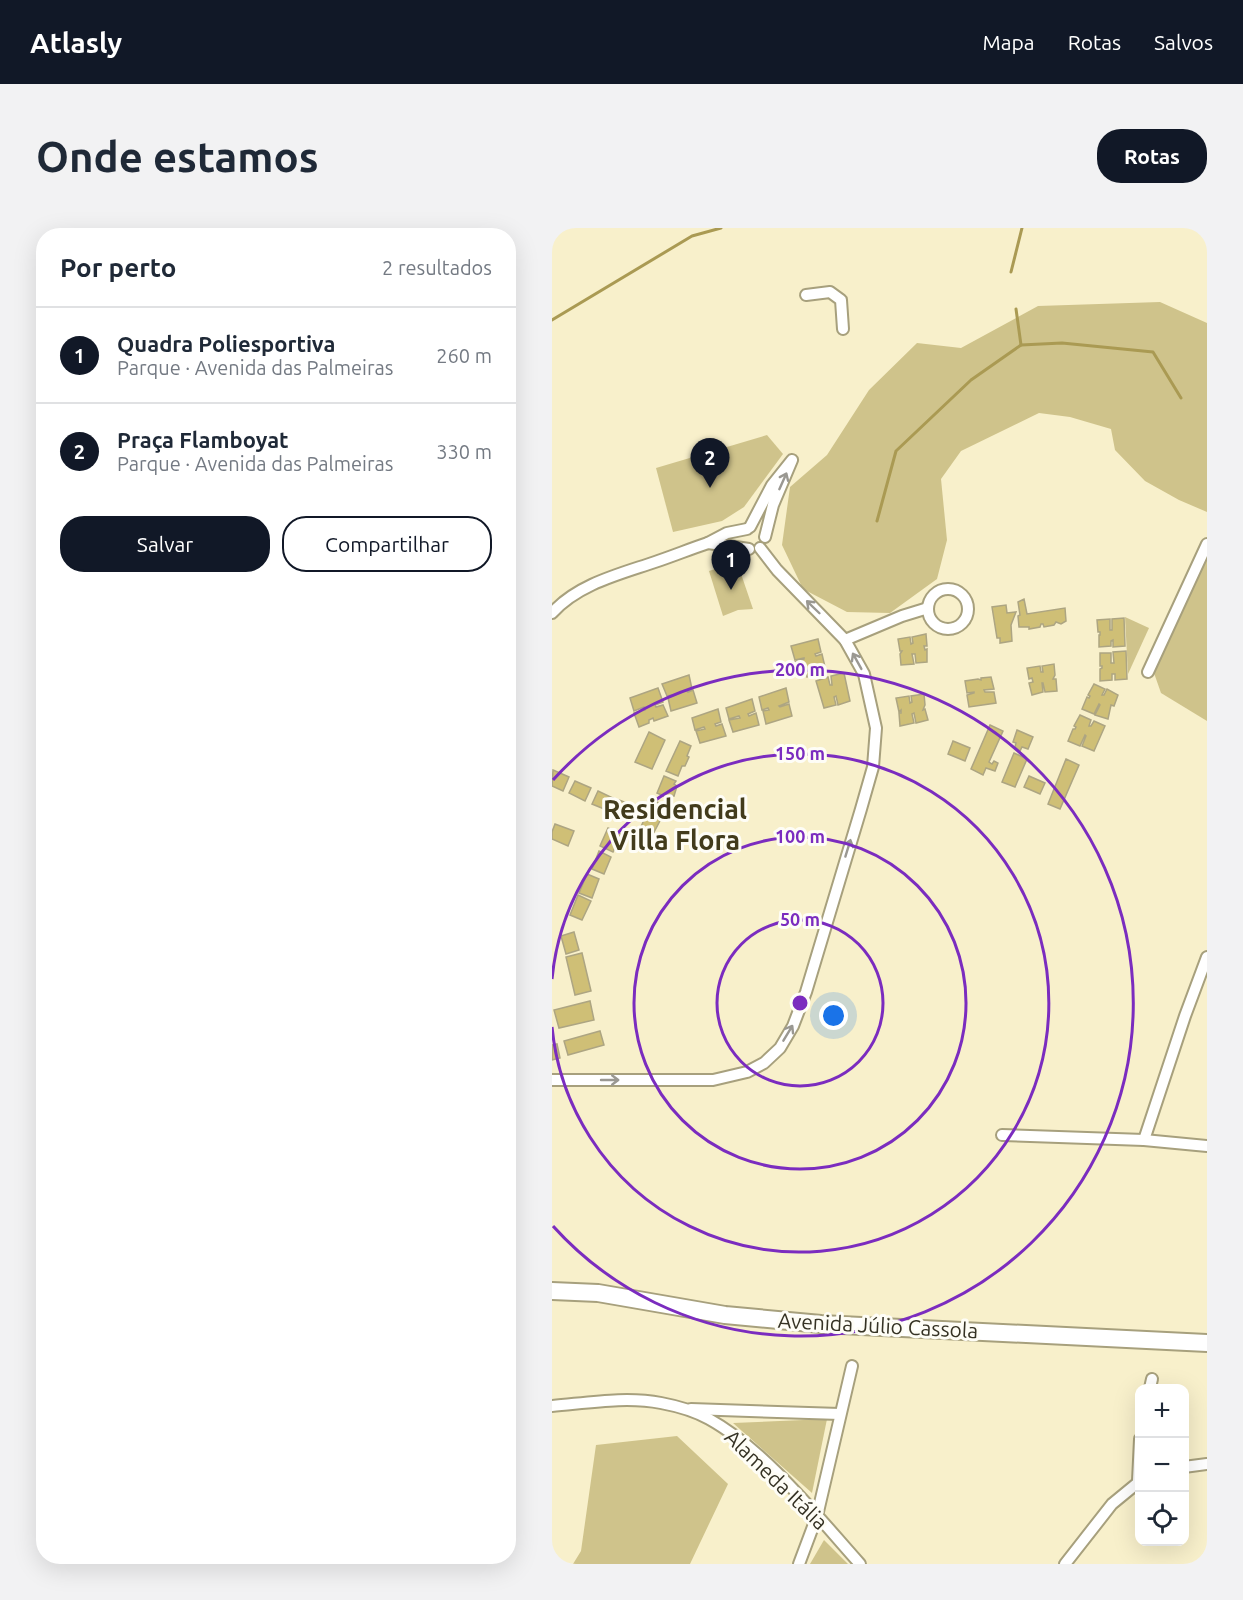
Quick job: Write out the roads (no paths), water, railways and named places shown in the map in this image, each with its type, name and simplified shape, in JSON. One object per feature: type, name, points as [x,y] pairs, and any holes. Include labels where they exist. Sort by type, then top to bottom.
[{"type":"main road","name":"Avenida Júlio Cassola","points":[[552,1291],[598,1293],[725,1315],[821,1324],[1207,1343]]},
{"type":"street","points":[[806,295],[830,292],[841,300],[843,329]]},
{"type":"street","points":[[552,1080],[713,1080],[747,1072],[764,1063],[780,1048],[793,1026],[806,992],[873,766],[876,728],[873,706],[864,674],[845,640],[777,570],[758,544],[742,539],[772,485],[792,460],[758,544]]},
{"type":"street","points":[[552,613],[570,598],[595,584],[624,571],[708,543],[727,532],[749,528],[762,530],[758,544]]},
{"type":"street","points":[[708,543],[758,544]]},
{"type":"street","points":[[1148,672],[1207,544]]},
{"type":"street","points":[[845,640],[902,616],[928,608]]},
{"type":"street","points":[[1144,1140],[1207,957]]},
{"type":"street","points":[[1002,1135],[1144,1140],[1207,1146]]},
{"type":"street","points":[[799,1564],[817,1516],[852,1366]]},
{"type":"street","name":"Alameda Itália","points":[[552,1406],[638,1401],[660,1402],[684,1408],[708,1418],[755,1453],[860,1564]]},
{"type":"street","name":"Alameda Itália","points":[[684,1408],[840,1414]]},
{"type":"street","points":[[1189,1466],[1207,1464]]},
{"type":"street","points":[[1065,1564],[1112,1504],[1135,1484]]},
{"type":"waterway","points":[[552,320],[692,236],[721,228]]},
{"type":"waterway","points":[[1011,272],[1022,228]]},
{"type":"waterway","points":[[1016,309],[1021,345]]},
{"type":"waterway","points":[[877,521],[896,451],[971,380],[1021,345],[1062,343],[1153,352],[1181,398]]},
{"type":"place","name":"Praça Flamboyat","points":[[710,488]]},
{"type":"place","name":"Quadra Poliesportiva","points":[[731,590]]},
{"type":"district","name":"Residencial Villa Flora","points":[[675,826]]}]
